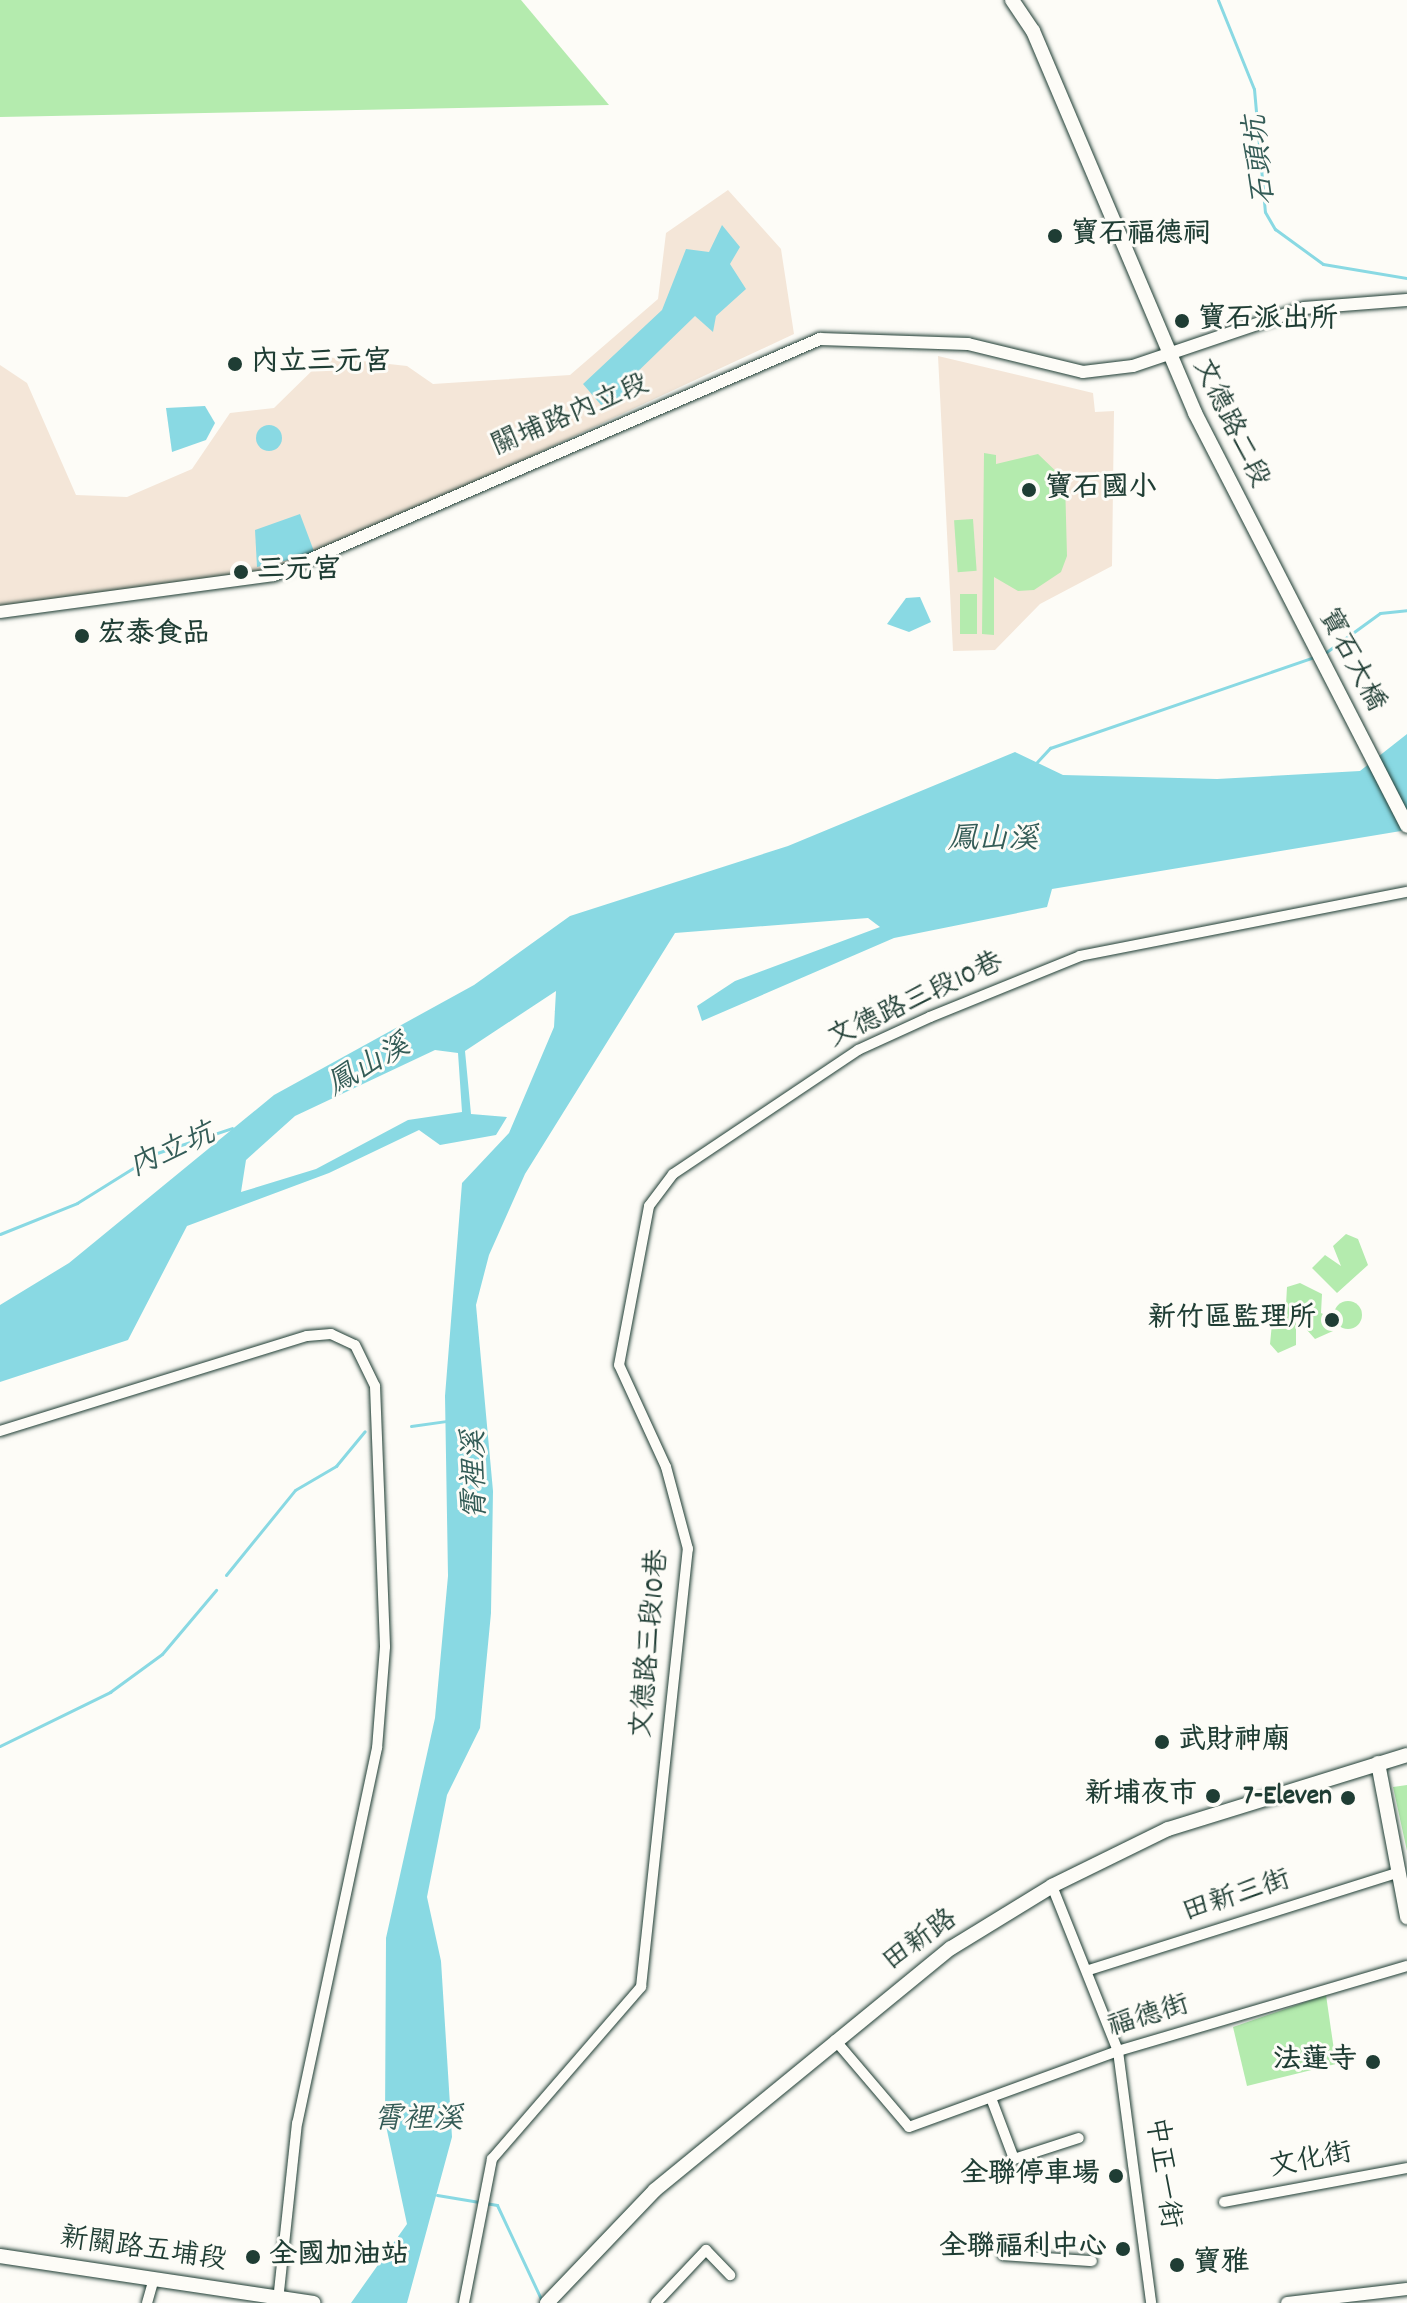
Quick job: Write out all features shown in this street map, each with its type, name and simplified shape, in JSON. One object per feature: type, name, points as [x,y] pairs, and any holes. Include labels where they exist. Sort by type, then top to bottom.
[{"type":"main road","name":"文德路二段","points":[[1012,0],[1033,31],[1167,355],[1291,604]]},
{"type":"main road","name":"寶石大橋","points":[[1291,604],[1407,826]]},
{"type":"main road","name":"田新路","points":[[547,2303],[655,2190],[951,1948],[1052,1886],[1193,1819],[1407,1755]]},
{"type":"main road","points":[[1378,1763],[1407,1917]]},
{"type":"main road","name":"新關路五埔段","points":[[0,2256],[313,2303]]},
{"type":"street","name":"關埔路內立段","points":[[0,612],[286,572],[820,339],[968,344],[1083,372],[1167,355],[1285,312],[1407,300]]},
{"type":"street","name":"文德路三段10巷","points":[[464,2303],[492,2159],[641,1987],[688,1549],[666,1467],[619,1365],[649,1206],[673,1174],[858,1050],[930,1017],[1080,956],[1407,892]]},
{"type":"street","points":[[0,1431],[307,1336],[331,1334],[355,1345],[375,1386],[385,1647],[377,1748],[297,2123],[278,2300]]},
{"type":"street","name":"田新三街","points":[[1089,1970],[1399,1872]]},
{"type":"street","name":"中正一街","points":[[1052,1886],[1089,1970],[1118,2051],[1151,2303]]},
{"type":"street","name":"福德街","points":[[835,2040],[909,2127],[1118,2051],[1407,1966]]},
{"type":"street","points":[[991,2098],[1014,2159],[1079,2138]]},
{"type":"street","name":"文化街","points":[[1224,2202],[1407,2168]]},
{"type":"street","points":[[656,2303],[706,2250],[730,2275]]},
{"type":"street","points":[[1003,2255],[1092,2261]]},
{"type":"street","points":[[147,2303],[154,2279]]},
{"type":"street","points":[[1287,2303],[1407,2289]]},
{"type":"shaded area","points":[[728,190],[781,249],[794,334],[321,554],[268,572],[0,610],[0,365],[27,383],[76,495],[127,497],[192,469],[230,413],[274,408],[326,357],[407,366],[433,384],[570,375],[658,299],[666,233]]},
{"type":"shaded area","name":"寶石國小","points":[[938,356],[1093,393],[1095,412],[1114,411],[1112,566],[1040,604],[995,650],[953,651]]},
{"type":"green space","points":[[0,0],[521,0],[609,105],[0,117]]},
{"type":"green space","points":[[984,453],[996,455],[996,464],[1038,454],[1065,480],[1067,556],[1061,572],[1034,590],[1018,591],[994,577],[994,635],[982,634]]},
{"type":"green space","points":[[973,519],[977,571],[958,572],[954,520]]},
{"type":"green space","points":[[960,594],[977,594],[977,634],[960,634]]},
{"type":"green space","points":[[1346,1234],[1358,1239],[1368,1265],[1337,1293],[1312,1268],[1325,1255],[1341,1266],[1333,1246]]},
{"type":"green space","points":[[1300,1283],[1322,1294],[1321,1313],[1331,1318],[1333,1331],[1315,1339],[1307,1330],[1310,1317],[1296,1310],[1296,1345],[1278,1353],[1270,1344],[1273,1313],[1286,1305],[1287,1287]]},
{"type":"green space","points":[[1348,1301],[1358,1305],[1362,1315],[1358,1325],[1348,1329],[1338,1325],[1334,1315],[1338,1305]]},
{"type":"green space","points":[[1407,1785],[1407,1851],[1393,1787]]},
{"type":"green space","points":[[1326,1995],[1336,2064],[1247,2086],[1233,2027]]},
{"type":"water","points":[[722,225],[740,247],[730,264],[746,289],[716,316],[713,332],[695,316],[627,382],[630,393],[601,405],[583,384],[662,310],[686,249],[709,252]]},
{"type":"water","points":[[205,406],[215,423],[206,440],[172,452],[166,408]]},
{"type":"water","points":[[269,425],[278,429],[282,438],[278,447],[269,451],[260,447],[256,438],[260,429]]},
{"type":"water","points":[[300,514],[315,554],[257,567],[255,530]]},
{"type":"water","points":[[920,597],[931,622],[909,632],[887,624],[906,598]]},
{"type":"water","name":"鳳山溪","points":[[1407,734],[1407,830],[1052,889],[1047,907],[894,938],[702,1021],[697,1006],[735,981],[880,927],[868,918],[675,933],[525,1174],[489,1255],[476,1305],[493,1491],[491,1613],[480,1728],[447,1795],[427,1897],[441,1961],[452,2137],[407,2303],[351,2303],[407,2224],[385,2121],[386,1938],[435,1718],[448,1576],[445,1396],[462,1183],[509,1133],[554,1027],[556,991],[465,1051],[471,1114],[507,1117],[496,1135],[440,1145],[419,1130],[329,1173],[187,1226],[128,1340],[0,1382],[0,1305],[69,1263],[274,1095],[474,985],[570,916],[788,846],[1015,752],[1063,775],[1217,779],[1360,771]],"holes":[[[435,1050],[458,1053],[462,1112],[408,1120],[316,1169],[241,1192],[246,1160],[295,1116]]]},
{"type":"waterway","name":"石頭坑","points":[[1218,0],[1254,89],[1265,212],[1275,229],[1323,264],[1407,278]]},
{"type":"waterway","points":[[1325,653],[1380,613],[1407,610]]},
{"type":"waterway","points":[[1036,763],[1050,748],[1314,657]]},
{"type":"waterway","name":"內立坑","points":[[0,1234],[77,1203],[157,1153],[232,1128]]},
{"type":"waterway","points":[[411,1426],[446,1421]]},
{"type":"waterway","points":[[226,1575],[295,1490],[336,1466],[365,1431]]},
{"type":"waterway","points":[[0,1746],[110,1692],[162,1654],[216,1590]]},
{"type":"waterway","points":[[437,2195],[497,2205],[543,2303]]},
{"type":"place","name":"寶石福德祠","points":[[1055,236]]},
{"type":"place","name":"寶石派出所","points":[[1182,321]]},
{"type":"place","name":"內立三元宮","points":[[235,364]]},
{"type":"place","name":"寶石國小","points":[[1029,490]]},
{"type":"place","name":"三元宮","points":[[241,572]]},
{"type":"place","name":"宏泰食品","points":[[82,636]]},
{"type":"place","name":"新竹區監理所","points":[[1332,1320]]},
{"type":"place","name":"武財神廟","points":[[1162,1742]]},
{"type":"place","name":"新埔夜市","points":[[1213,1796]]},
{"type":"place","name":"7-Eleven","points":[[1348,1798]]},
{"type":"place","name":"法蓮寺","points":[[1373,2062]]},
{"type":"place","name":"全聯停車場","points":[[1116,2176]]},
{"type":"place","name":"全聯福利中心","points":[[1123,2249]]},
{"type":"place","name":"全國加油站","points":[[253,2257]]},
{"type":"place","name":"寶雅","points":[[1177,2265]]},
{"type":"water label","name":"霄裡溪","points":[[478,1475]]},
{"type":"water label","name":"霄裡溪","points":[[418,2122]]}]
